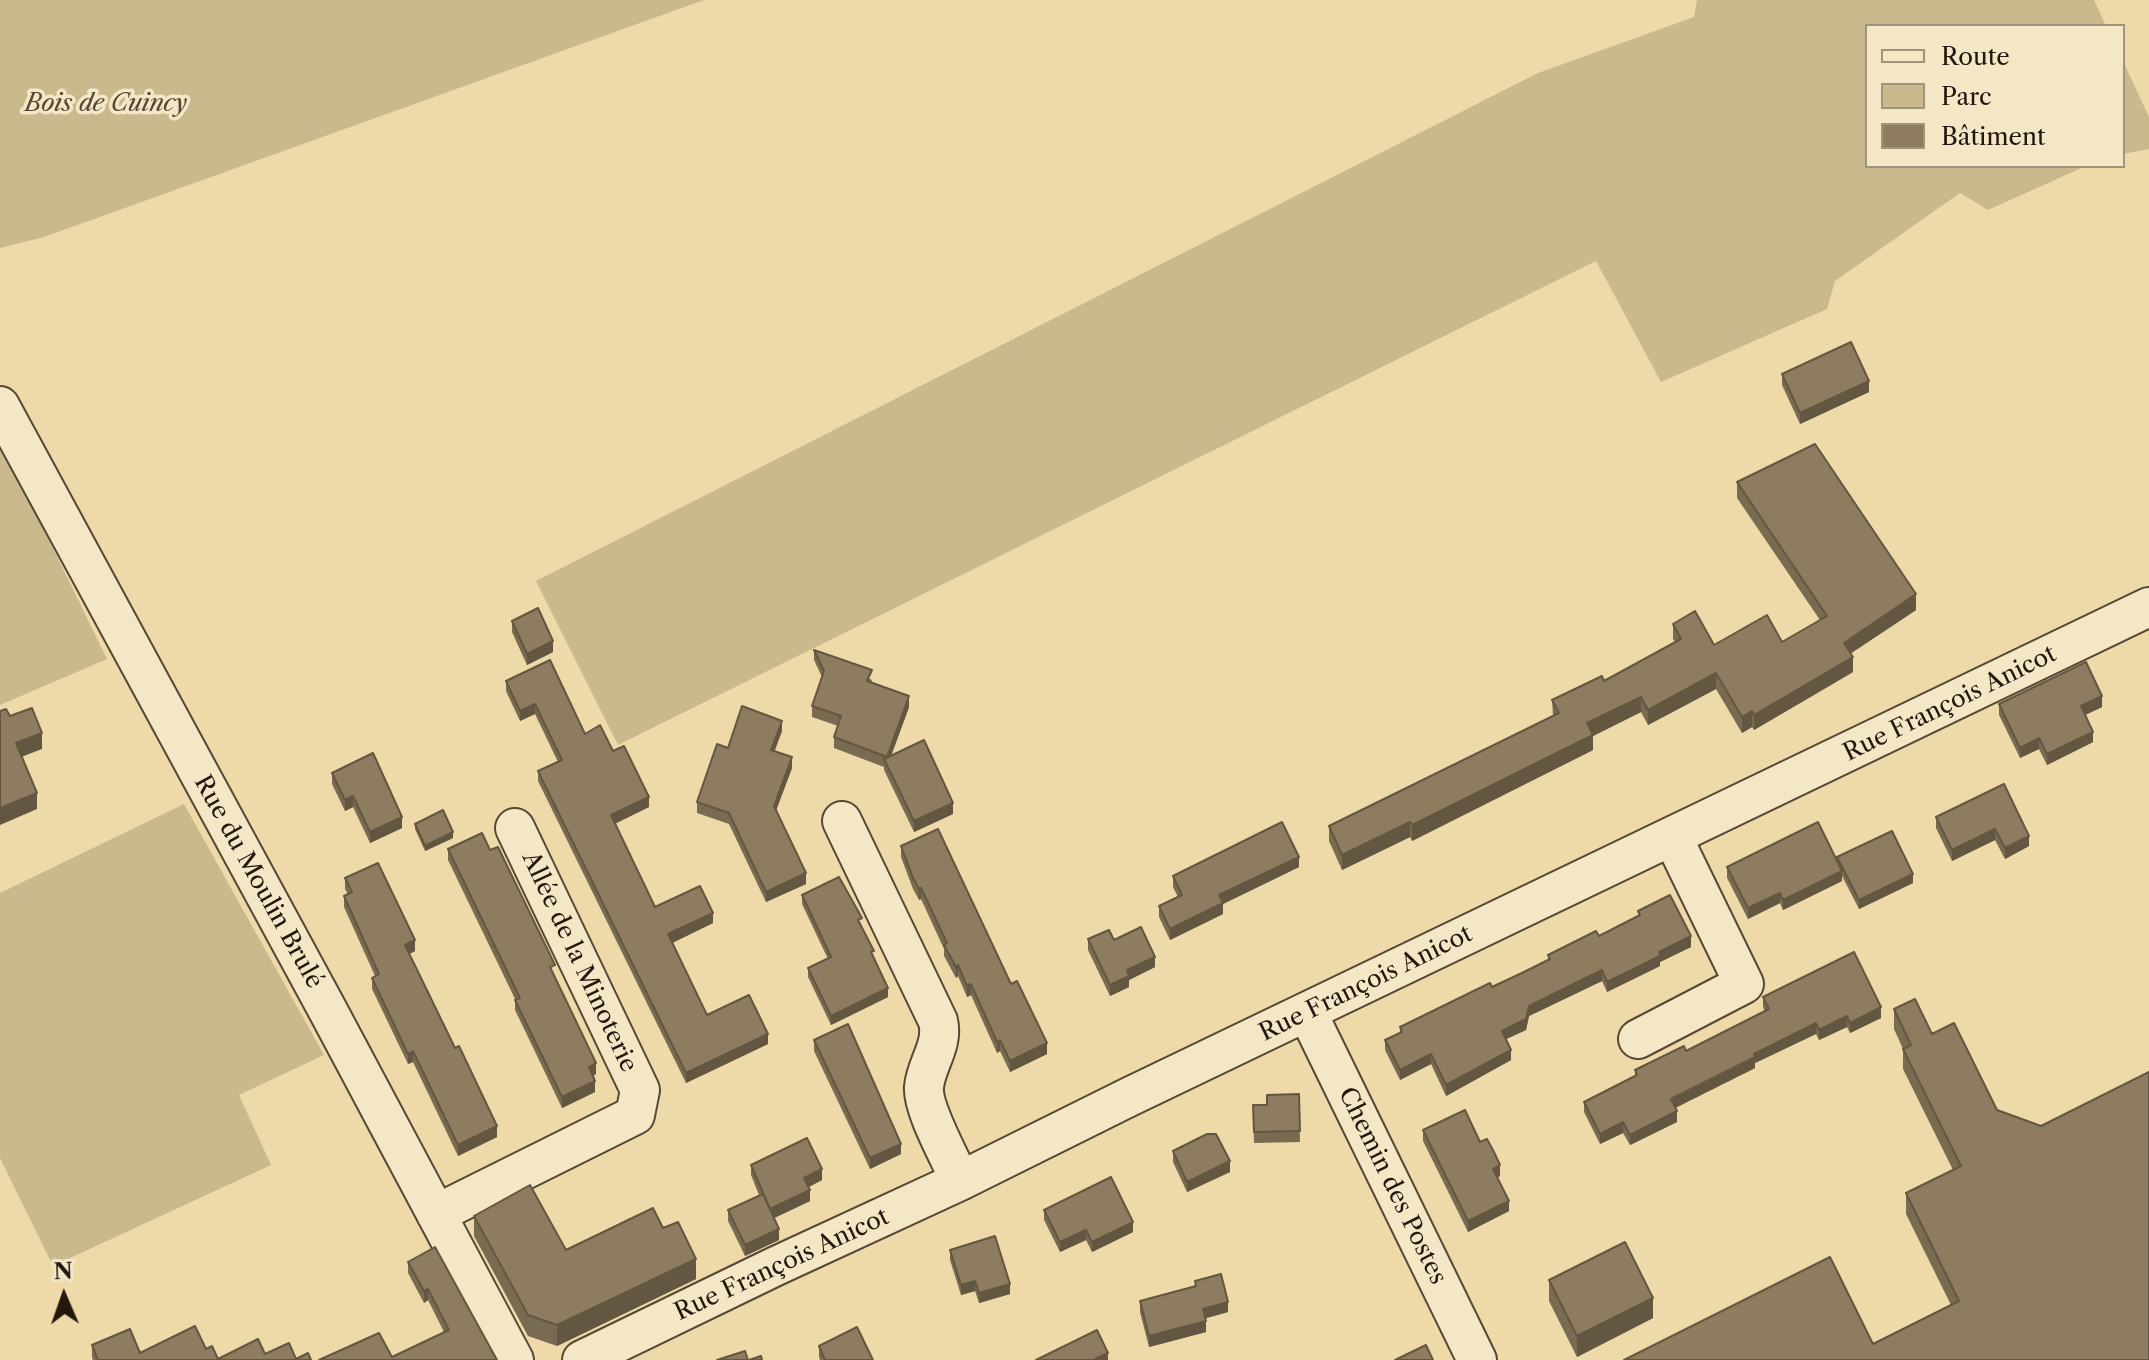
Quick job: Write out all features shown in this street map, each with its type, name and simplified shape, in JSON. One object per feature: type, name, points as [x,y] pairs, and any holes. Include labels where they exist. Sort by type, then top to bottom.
[{"type":"street","name":"Rue du Moulin Brulé","points":[[0,406],[514,1360]]},
{"type":"street","name":"Rue François Anicot","points":[[582,1360],[2149,607]]},
{"type":"street","points":[[842,821],[938,1021],[938,1045],[926,1074],[924,1096],[960,1181]]},
{"type":"street","name":"Allée de la Minoterie","points":[[436,1214],[635,1115],[640,1090],[515,828]]},
{"type":"street","points":[[1638,1039],[1744,984],[1673,838]]},
{"type":"street","name":"Chemin des Postes","points":[[1307,1012],[1477,1360]]},
{"type":"green space","name":"Bois de Cuincy","points":[[0,0],[704,0],[44,237],[0,248]]},
{"type":"green space","points":[[1697,0],[2094,0],[2105,24],[1865,24],[1865,168],[2082,168],[1988,210],[1960,193],[1835,281],[1827,309],[1661,382],[1596,261],[618,745],[536,581],[1538,73],[1694,17]]},
{"type":"green space","points":[[2125,65],[2149,117],[2149,149],[2125,154]]},
{"type":"green space","points":[[0,447],[11,462],[107,659],[0,705]]},
{"type":"green space","points":[[184,804],[324,1055],[239,1095],[271,1165],[53,1266],[0,1158],[0,893]]},
{"type":"building","points":[[1851,342],[1869,381],[1800,413],[1782,374]]},
{"type":"building","points":[[1815,444],[1916,594],[1844,643],[1853,657],[1754,715],[1752,711],[1742,717],[1716,673],[1648,710],[1641,697],[1587,723],[1593,735],[1412,825],[1410,822],[1342,855],[1329,826],[1559,713],[1552,700],[1602,676],[1604,681],[1681,639],[1673,624],[1695,611],[1714,645],[1767,615],[1782,642],[1827,616],[1737,482]]},
{"type":"building","points":[[538,608],[553,641],[527,654],[512,621]]},
{"type":"building","points":[[814,650],[872,670],[867,681],[909,696],[887,757],[834,737],[841,716],[812,706],[824,671]]},
{"type":"building","points":[[550,660],[585,734],[600,725],[613,751],[624,746],[649,797],[611,815],[655,907],[700,886],[713,913],[668,934],[707,1015],[749,995],[768,1034],[686,1073],[538,771],[562,760],[535,704],[520,711],[506,681]]},
{"type":"building","points":[[2086,662],[2102,696],[2081,706],[2093,732],[2047,754],[2039,738],[2020,748],[1999,704]]},
{"type":"building","points":[[742,706],[782,721],[771,750],[792,757],[774,806],[806,873],[766,892],[729,813],[697,802],[717,744],[728,748]]},
{"type":"building","points":[[32,708],[42,733],[16,743],[37,793],[0,808],[0,711],[6,709],[10,716]]},
{"type":"building","points":[[924,740],[953,803],[914,821],[884,759]]},
{"type":"building","points":[[373,753],[402,817],[370,832],[353,796],[345,800],[332,773]]},
{"type":"building","points":[[2004,784],[2029,836],[2005,848],[1995,829],[1952,850],[1936,817]]},
{"type":"building","points":[[443,810],[453,832],[425,846],[415,824]]},
{"type":"building","points":[[1282,822],[1299,857],[1219,895],[1223,903],[1170,929],[1159,906],[1182,895],[1173,876]]},
{"type":"building","points":[[1818,822],[1842,871],[1783,900],[1780,893],[1748,908],[1727,867]]},
{"type":"building","points":[[938,829],[1011,984],[1017,981],[1047,1043],[1010,1061],[1000,1040],[997,1042],[971,984],[967,986],[958,965],[956,967],[944,945],[947,943],[921,888],[913,878],[901,846]]},
{"type":"building","points":[[1892,831],[1913,874],[1859,900],[1837,857]]},
{"type":"building","points":[[482,833],[490,850],[498,847],[555,965],[550,967],[596,1063],[589,1067],[595,1081],[562,1097],[515,1000],[520,998],[448,849]]},
{"type":"building","points":[[378,863],[415,940],[405,945],[497,1126],[458,1145],[413,1051],[408,1054],[372,978],[379,974],[344,896],[352,892],[345,878]]},
{"type":"building","points":[[839,877],[862,918],[858,920],[888,988],[831,1016],[808,968],[831,957],[802,895]]},
{"type":"building","points":[[1670,895],[1691,936],[1659,952],[1660,956],[1607,982],[1602,970],[1529,1006],[1526,1019],[1502,1031],[1511,1050],[1446,1085],[1431,1054],[1400,1070],[1385,1040],[1402,1032],[1400,1027],[1490,983],[1492,987],[1524,972],[1550,959],[1548,955],[1596,931],[1599,936]]},
{"type":"building","points":[[1141,927],[1155,957],[1127,970],[1129,976],[1110,985],[1088,939],[1109,930],[1114,940]]},
{"type":"building","points":[[1854,952],[1881,1007],[1850,1023],[1847,1016],[1819,1030],[1816,1023],[1754,1054],[1755,1057],[1671,1099],[1677,1111],[1630,1135],[1623,1122],[1600,1134],[1584,1102],[1637,1075],[1635,1070],[1684,1046],[1686,1051],[1769,1009],[1763,997]]},
{"type":"building","points":[[1915,999],[1932,1034],[1954,1023],[1997,1110],[2041,1126],[2149,1072],[2149,1360],[1624,1360],[1830,1257],[1873,1344],[1959,1301],[1906,1193],[1961,1166],[1903,1049],[1911,1045],[1894,1009]]},
{"type":"building","points":[[848,1024],[901,1144],[870,1158],[814,1040]]},
{"type":"building","points":[[1299,1094],[1300,1131],[1254,1132],[1253,1105],[1267,1105],[1267,1095]]},
{"type":"building","points":[[1465,1110],[1480,1142],[1487,1139],[1494,1152],[1500,1165],[1493,1169],[1509,1201],[1468,1221],[1423,1130]]},
{"type":"building","points":[[1207,1134],[1216,1134],[1230,1161],[1187,1182],[1173,1151]]},
{"type":"building","points":[[807,1138],[822,1169],[804,1178],[810,1190],[770,1209],[751,1165]]},
{"type":"building","points":[[1111,1177],[1133,1222],[1092,1242],[1086,1230],[1060,1242],[1044,1210]]},
{"type":"building","points":[[530,1185],[566,1250],[653,1208],[663,1228],[678,1222],[696,1259],[557,1325],[528,1315],[474,1216]]},
{"type":"building","points":[[763,1194],[779,1229],[745,1245],[728,1210]]},
{"type":"building","points":[[995,1236],[1010,1284],[979,1293],[975,1281],[961,1285],[950,1250]]},
{"type":"building","points":[[1625,1242],[1653,1298],[1577,1336],[1549,1280]]},
{"type":"building","points":[[435,1247],[497,1360],[319,1360],[379,1333],[392,1357],[449,1330],[428,1289],[424,1291],[408,1262]]},
{"type":"building","points":[[1221,1274],[1228,1302],[1203,1309],[1206,1321],[1149,1336],[1140,1301],[1196,1286],[1195,1281]]},
{"type":"building","points":[[195,1326],[206,1349],[212,1346],[218,1359],[258,1339],[265,1354],[289,1343],[296,1359],[308,1353],[311,1360],[98,1360],[92,1345],[130,1329],[140,1353]]},
{"type":"building","points":[[857,1327],[873,1360],[825,1360],[819,1346]]},
{"type":"building","points":[[1097,1330],[1108,1353],[1096,1360],[1036,1360]]},
{"type":"building","points":[[1426,1345],[1433,1360],[1395,1360]]},
{"type":"building","points":[[745,1351],[748,1360],[717,1360]]}]
